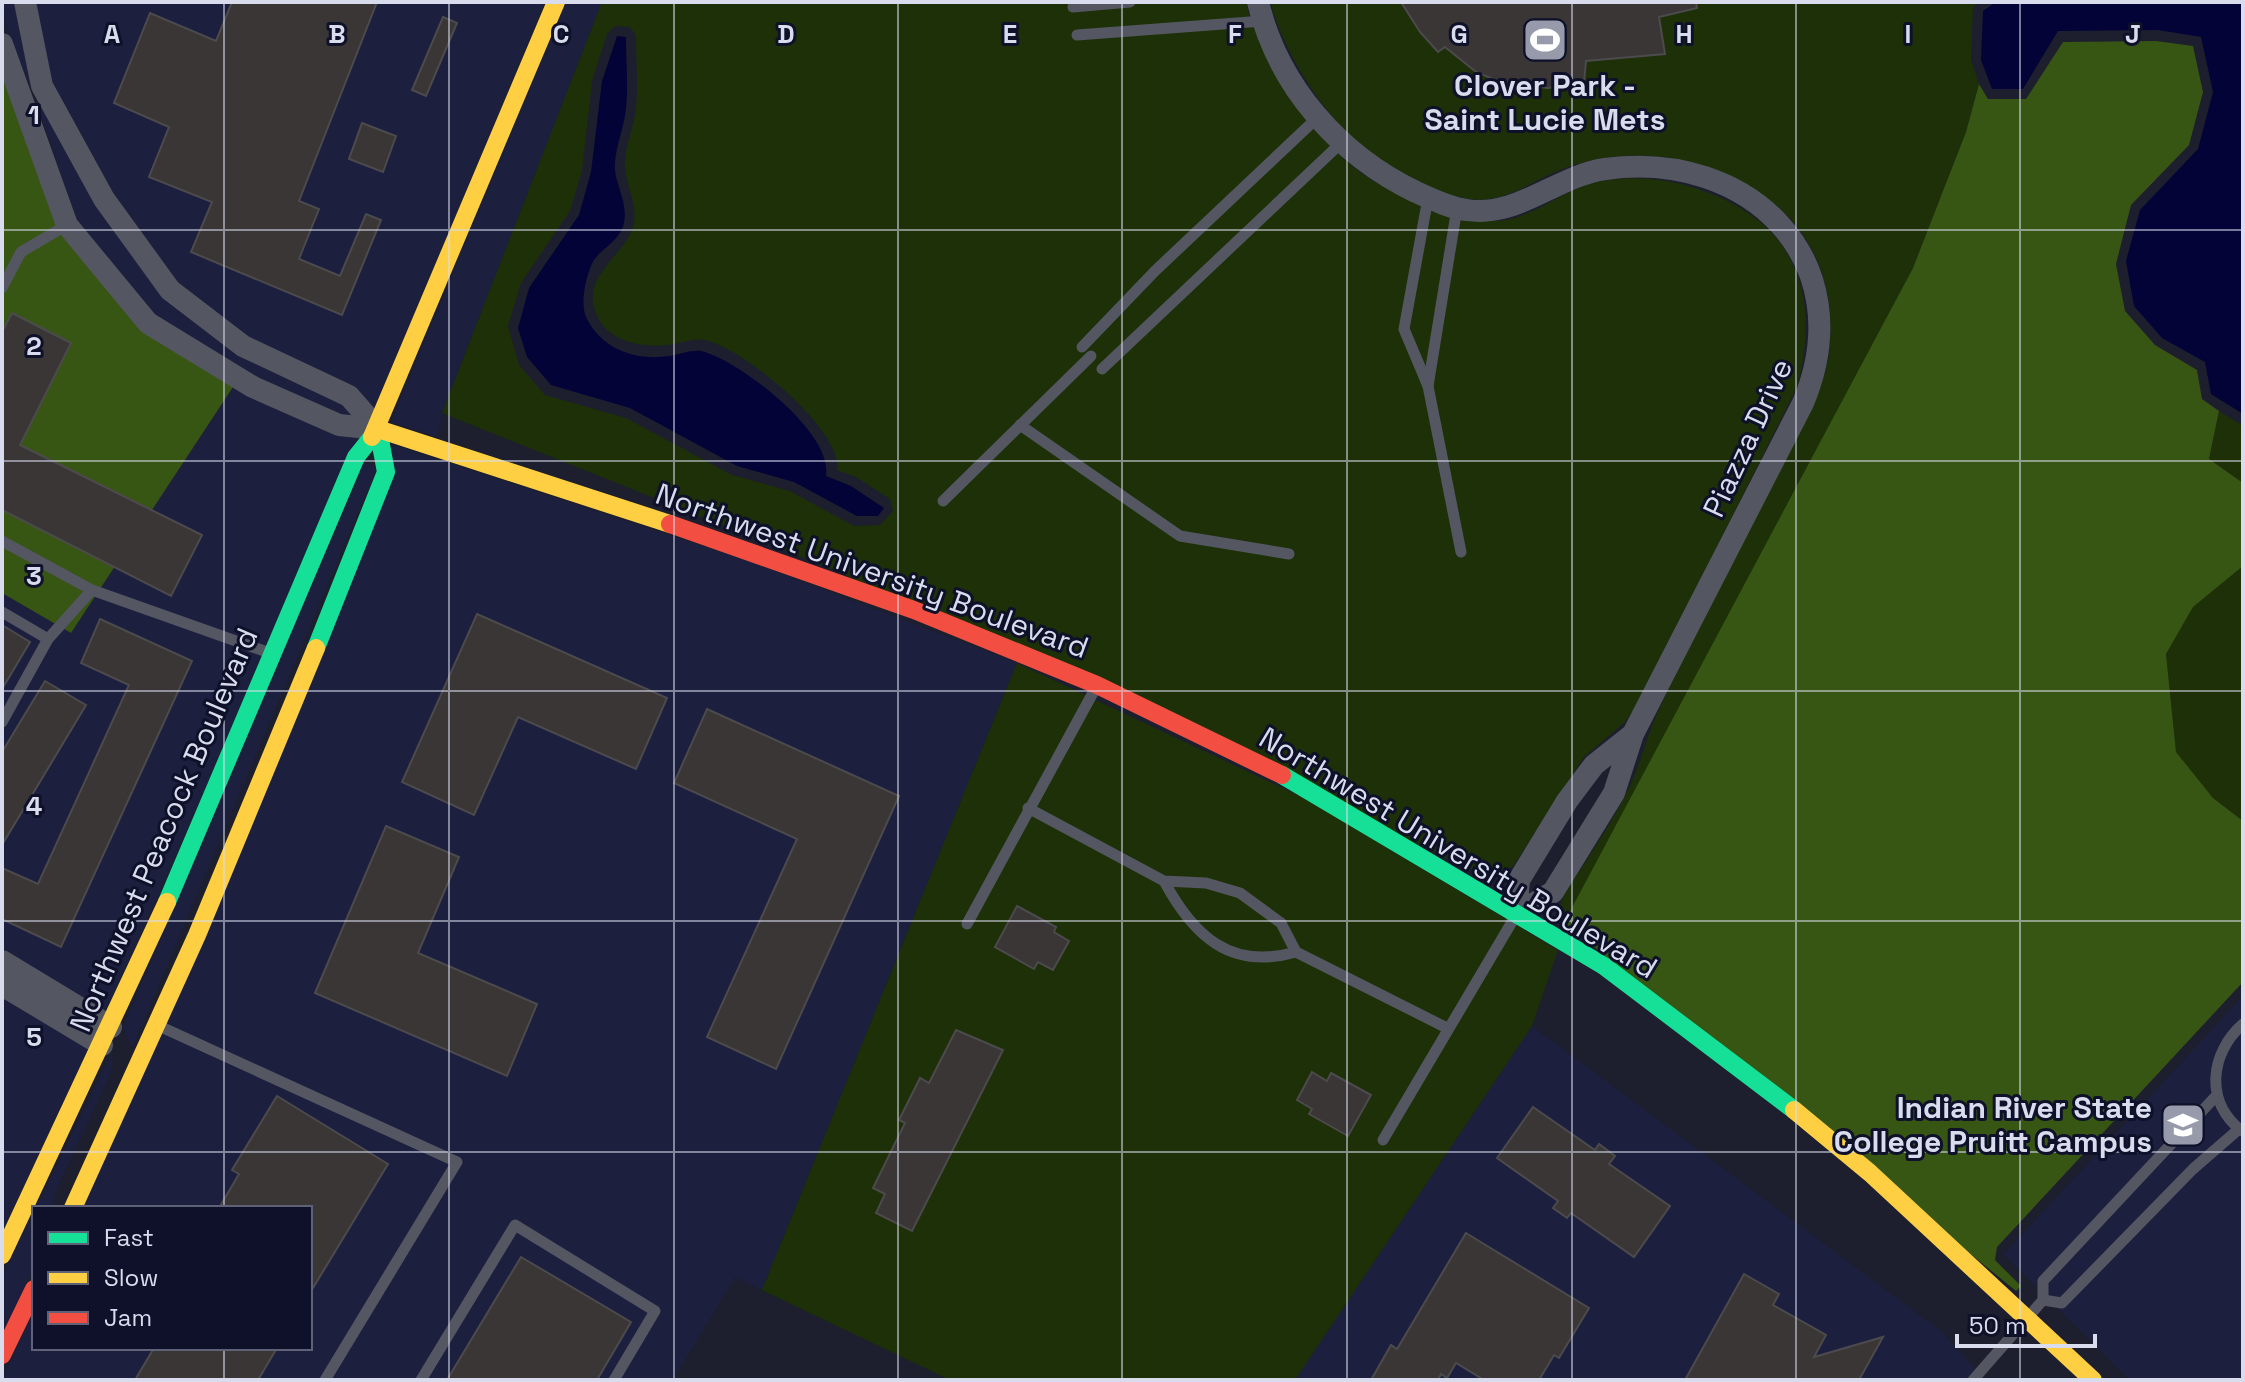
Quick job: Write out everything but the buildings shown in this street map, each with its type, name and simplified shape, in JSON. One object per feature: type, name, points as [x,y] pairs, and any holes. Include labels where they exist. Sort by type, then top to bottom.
[{"type":"street","points":[[25,2],[42,86],[104,199],[170,290],[243,346],[349,396],[378,429],[388,467],[275,755],[159,1026],[74,1206]]},
{"type":"street","name":"Northwest Peacock Boulevard","points":[[2,1255],[107,1036],[356,457],[378,429],[551,4]]},
{"type":"street","name":"Piazza Drive","points":[[1260,11],[1285,69],[1317,118],[1341,143],[1375,169],[1428,198],[1457,208],[1500,209],[1573,177],[1604,169],[1678,170],[1722,184],[1761,205],[1790,233],[1809,266],[1818,301],[1821,334],[1808,391],[1706,598],[1633,734],[1614,793],[1553,892],[1516,914]]},
{"type":"street","points":[[2,44],[67,225],[148,323],[253,387],[339,425],[378,429]]},
{"type":"street","name":"Northwest University Boulevard","points":[[378,429],[748,550],[914,610],[1097,685],[1308,788],[1604,966],[1759,1081],[1870,1173],[2093,1380]]},
{"type":"street","name":"Piazza Drive","points":[[1516,914],[1519,880],[1567,801],[1594,765],[1633,734]]},
{"type":"street","points":[[2,961],[122,1049],[121,1072],[63,1198],[62,1206]]},
{"type":"street","points":[[2,985],[107,1036]]},
{"type":"street","points":[[2,1355],[32,1293]]},
{"type":"lane","points":[[1073,7],[1130,2]]},
{"type":"lane","points":[[1077,35],[1260,11]]},
{"type":"lane","points":[[943,501],[1020,425],[1155,271],[1317,118]]},
{"type":"lane","points":[[1102,369],[1341,143]]},
{"type":"lane","points":[[1428,198],[1404,329],[1428,386],[1461,552]]},
{"type":"lane","points":[[1428,386],[1457,208]]},
{"type":"lane","points":[[2,288],[21,252],[67,225]]},
{"type":"lane","points":[[1020,425],[1180,536],[1289,554]]},
{"type":"lane","points":[[2,541],[92,590],[271,654]]},
{"type":"lane","points":[[2,722],[48,639],[92,590]]},
{"type":"lane","points":[[2,612],[48,639]]},
{"type":"lane","points":[[967,924],[1097,685]]},
{"type":"lane","points":[[1028,808],[1164,881],[1206,883],[1240,893],[1281,923],[1296,952],[1447,1028]]},
{"type":"lane","points":[[1164,881],[1197,932],[1230,951],[1250,958],[1277,957],[1296,952]]},
{"type":"lane","points":[[1383,1140],[1516,914]]},
{"type":"lane","points":[[2043,1300],[2065,1300],[2193,1169],[2241,1130],[2225,1114],[2217,1095],[2215,1074],[2219,1054],[2229,1036],[2243,1024]]},
{"type":"lane","points":[[159,1026],[457,1162],[325,1380]]},
{"type":"lane","points":[[1973,1380],[2043,1300],[2043,1281],[2217,1095]]},
{"type":"lane","points":[[421,1380],[515,1225],[655,1311],[614,1380]]},
{"type":"shaded area","points":[[3,2],[15,2],[33,92],[164,299],[236,355],[343,405],[353,416],[342,415],[258,377],[155,315],[76,219],[34,95],[6,27]]},
{"type":"shaded area","points":[[36,2],[545,2],[376,410],[354,386],[248,337],[178,282],[113,192],[51,81]]},
{"type":"shaded area","points":[[566,2],[602,2],[442,413],[437,437],[391,422]]},
{"type":"shaded area","points":[[1996,2],[2243,2],[2243,414],[2211,394],[2205,362],[2162,338],[2134,306],[2126,261],[2140,210],[2198,149],[2213,92],[2201,37],[2158,30],[2058,31],[2023,89],[1992,89],[1981,60],[1983,11]]},
{"type":"shaded area","points":[[617,36],[626,37],[626,106],[615,163],[625,216],[619,235],[594,260],[588,273],[584,290],[587,319],[602,339],[633,355],[657,357],[701,351],[741,370],[801,421],[824,459],[826,476],[851,486],[884,508],[878,516],[857,516],[794,482],[737,466],[630,408],[551,385],[527,357],[518,328],[529,288],[579,215],[591,172],[602,81]]},
{"type":"shaded area","points":[[233,387],[334,435],[359,438],[107,1012],[2,948],[2,593],[71,633]]},
{"type":"shaded area","points":[[393,445],[745,560],[1017,663],[762,1290],[735,1277],[673,1380],[2,1380],[32,1315],[32,1350],[312,1350],[312,1206],[85,1206]]},
{"type":"shaded area","points":[[364,462],[377,468],[132,1049],[123,1027]]},
{"type":"shaded area","name":"Indian River State College Pruitt Campus","points":[[2243,996],[2243,1380],[2130,1380],[2004,1254]]},
{"type":"shaded area","points":[[2,998],[90,1050],[2,1233]]},
{"type":"shaded area","points":[[1532,1026],[1941,1331],[1985,1380],[1295,1380]]},
{"type":"shaded area","points":[[112,1052],[112,1070],[54,1194],[52,1206],[37,1206]]},
{"type":"shaded area","points":[[32,1215],[32,1271],[2,1334],[2,1277]]},
{"type":"green space","points":[[602,2],[1246,2],[1261,41],[1295,101],[1321,136],[1353,166],[1390,190],[1489,221],[1517,217],[1582,186],[1609,180],[1648,179],[1698,189],[1731,203],[1757,220],[1778,240],[1793,263],[1802,290],[1806,319],[1798,385],[1637,706],[1624,723],[1584,757],[1514,865],[1503,875],[1486,877],[834,570],[442,413]],"holes":[[[615,26],[630,27],[636,36],[637,96],[625,162],[634,223],[630,234],[594,287],[593,299],[601,323],[616,337],[636,344],[658,346],[704,340],[721,346],[764,373],[787,392],[824,434],[835,453],[837,470],[856,477],[890,499],[893,511],[880,525],[854,526],[790,491],[732,475],[626,418],[545,395],[519,365],[508,326],[521,283],[570,211],[582,171],[592,81],[607,34]]]},
{"type":"green space","points":[[1270,2],[1978,2],[1973,8],[1971,60],[1979,84],[1966,132],[1913,268],[1567,925],[1562,925],[1558,911],[1564,895],[1626,794],[1664,698],[1820,389],[1830,343],[1830,309],[1824,279],[1813,252],[1798,228],[1779,208],[1755,190],[1697,164],[1663,157],[1610,157],[1576,164],[1516,191],[1482,200],[1433,190],[1400,174],[1370,154],[1319,99],[1282,35]]},
{"type":"green space","points":[[2156,41],[2193,46],[2203,92],[2189,145],[2131,205],[2116,264],[2125,311],[2155,345],[2197,370],[2202,399],[2219,411],[2209,459],[2243,483],[2243,566],[2193,607],[2166,654],[2176,752],[2213,798],[2243,821],[2243,982],[1997,1247],[1995,1260],[2021,1286],[2016,1291],[1567,925],[1567,917],[1913,268],[1966,132],[1979,84],[1988,99],[2026,99],[2063,42]]},
{"type":"green space","points":[[2,72],[59,233],[233,387],[71,633],[2,593]]},
{"type":"green space","points":[[2219,411],[2243,426],[2243,483],[2209,459]]},
{"type":"green space","points":[[2243,566],[2243,821],[2213,798],[2176,753],[2166,654],[2193,607]]},
{"type":"green space","points":[[1017,663],[1304,798],[1558,950],[1532,1026],[1295,1380],[950,1380],[762,1290]]},
{"type":"traffic: fast","points":[[316,648],[386,472],[378,429]]},
{"type":"traffic: fast","points":[[167,902],[356,457],[372,437]]},
{"type":"traffic: fast","points":[[1282,775],[1604,966],[1794,1110]]},
{"type":"traffic: slow","points":[[372,437],[556,2]]},
{"type":"traffic: slow","points":[[378,429],[670,524]]},
{"type":"traffic: slow","points":[[74,1206],[197,935],[316,648]]},
{"type":"traffic: slow","points":[[2,1255],[167,902]]},
{"type":"traffic: slow","points":[[1794,1110],[1870,1173],[2093,1380]]},
{"type":"traffic: jam","points":[[670,524],[914,610],[1097,685],[1282,775]]},
{"type":"traffic: jam","points":[[2,1355],[32,1293]]},
{"type":"place","name":"Clover Park - Saint Lucie Mets","points":[[1545,40]]},
{"type":"place","name":"Indian River State College Pruitt Campus","points":[[2183,1125]]}]
